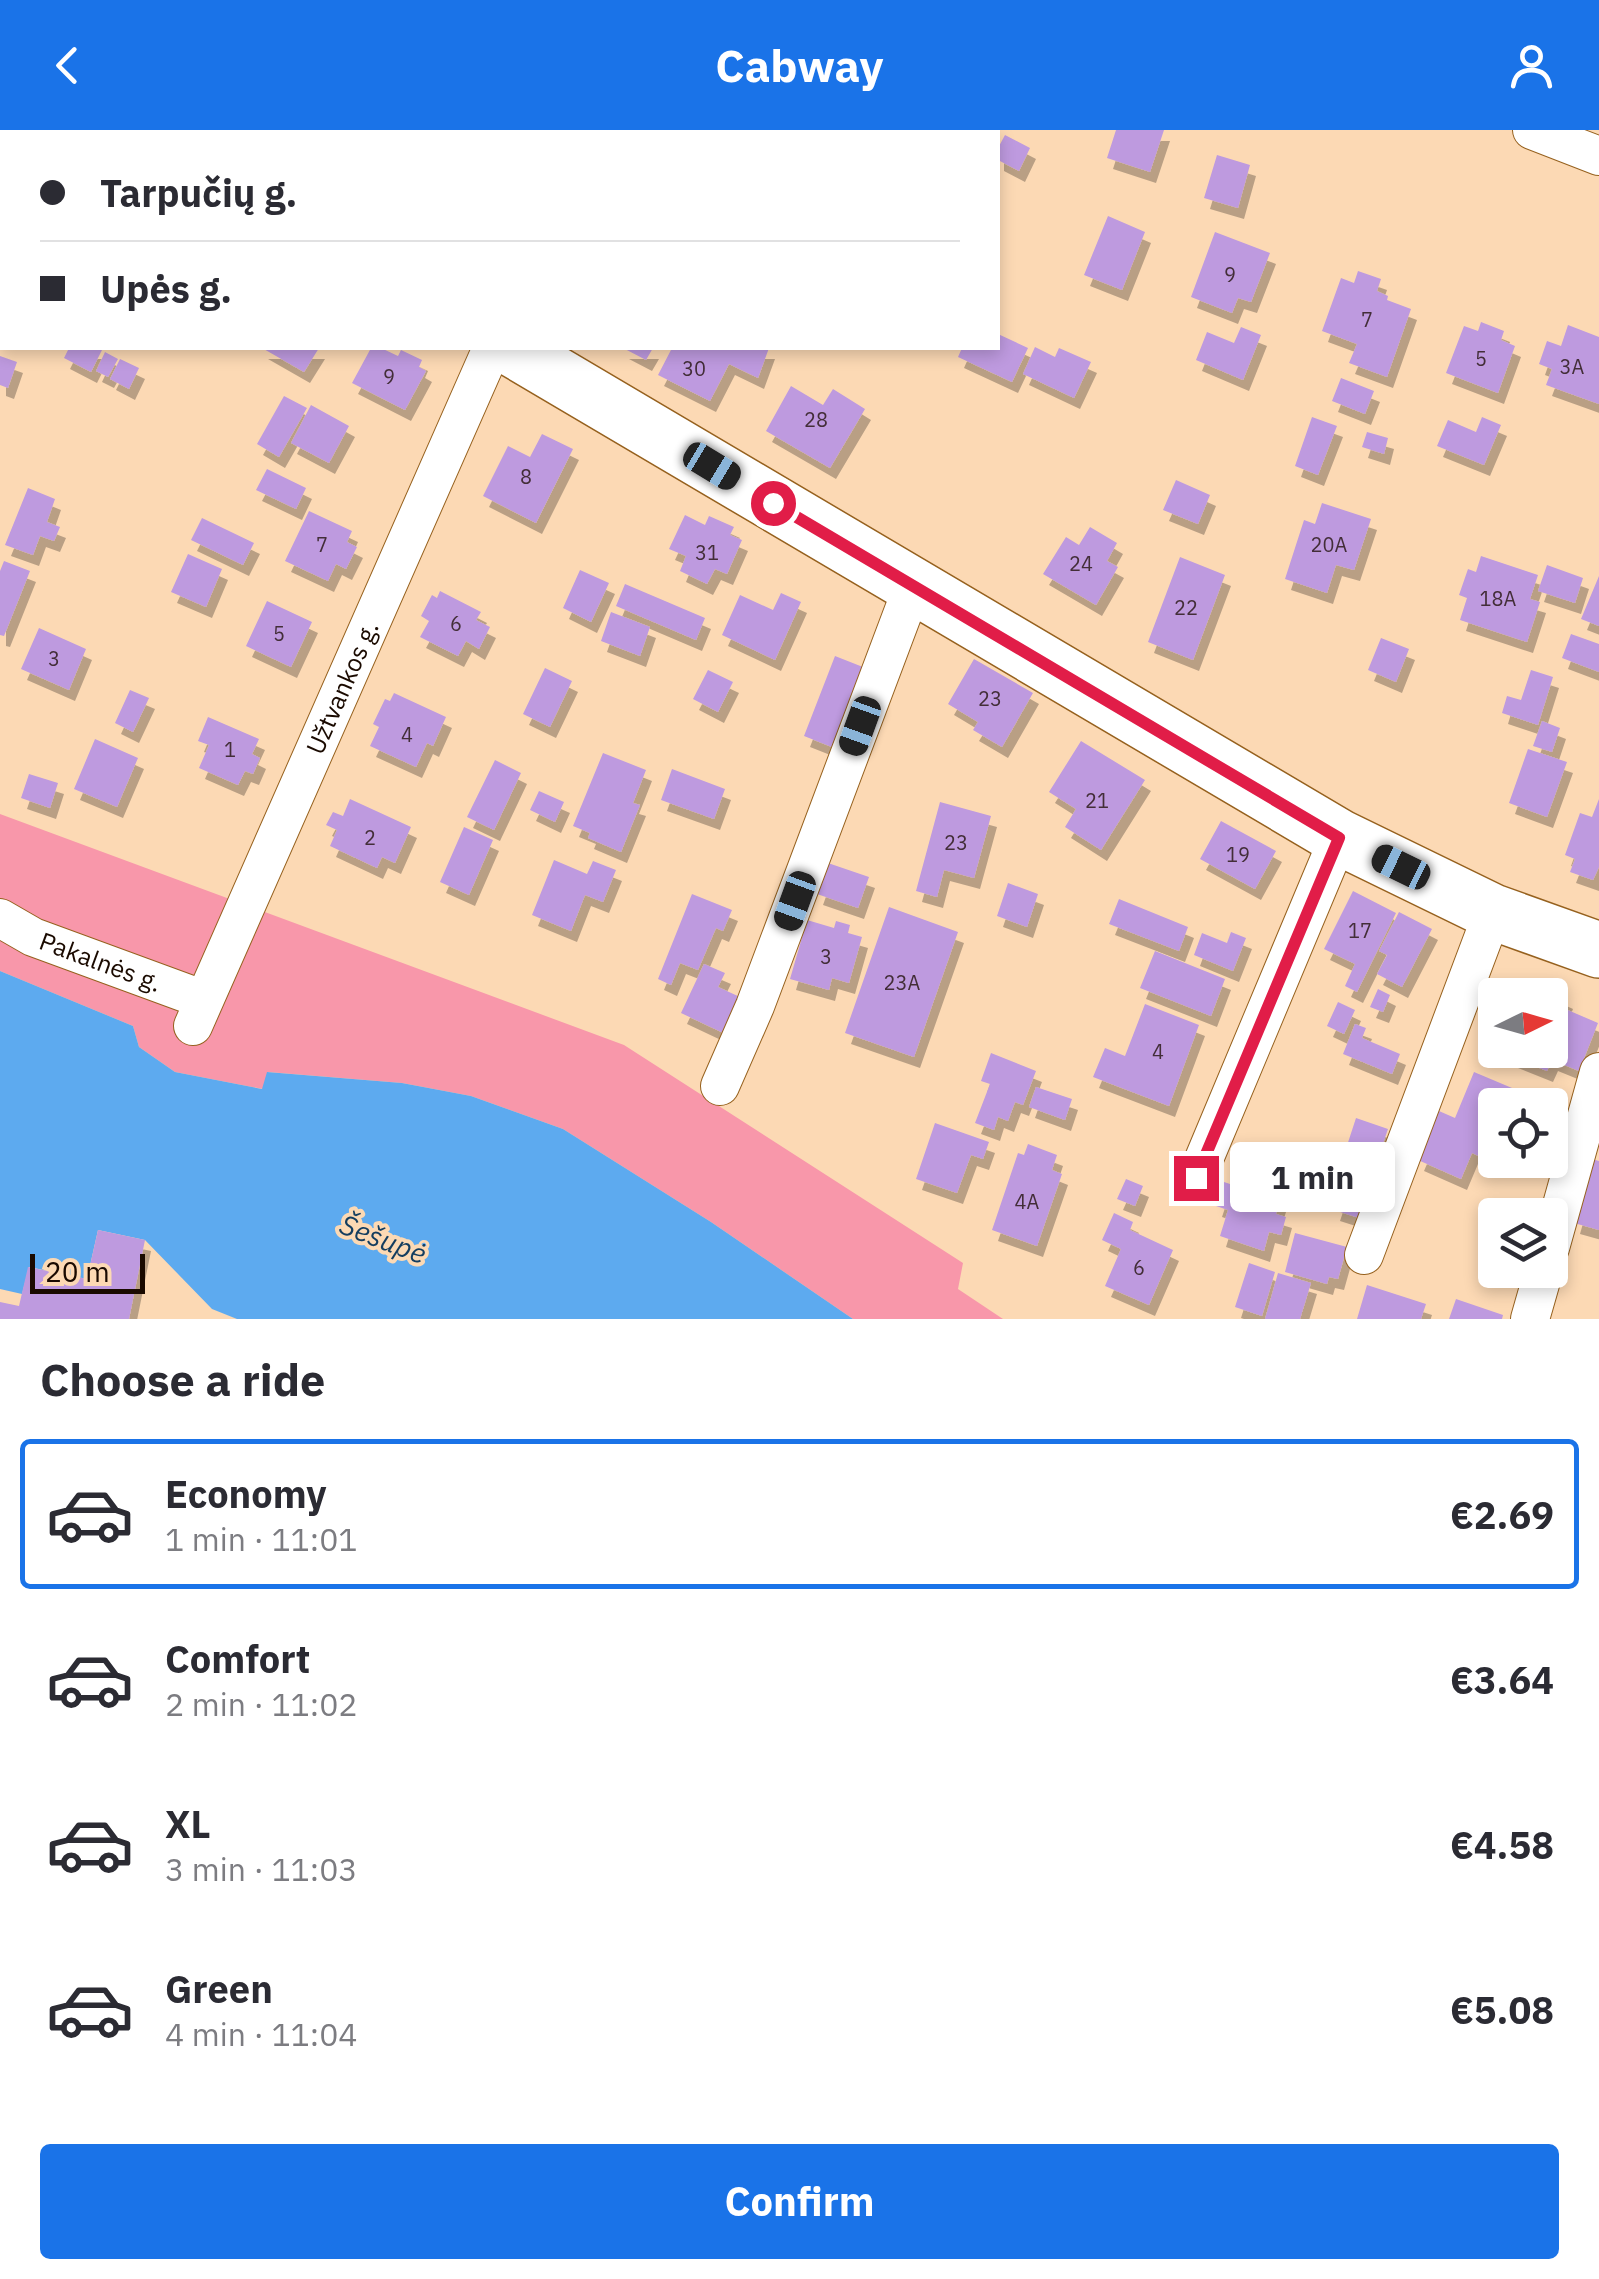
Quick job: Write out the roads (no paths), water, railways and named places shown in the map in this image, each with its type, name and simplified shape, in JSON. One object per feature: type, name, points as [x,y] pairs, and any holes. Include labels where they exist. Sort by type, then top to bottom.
[{"type":"main road","points":[[515,350],[1339,838],[1492,912],[1599,950]]},
{"type":"street","points":[[1532,130],[1599,156]]},
{"type":"street","name":"Užtvankos g.","points":[[198,1012],[491,350]]},
{"type":"street","points":[[720,1086],[756,1006],[913,586]]},
{"type":"street","points":[[1196,1178],[1339,838]]},
{"type":"street","points":[[1364,1255],[1492,912]]},
{"type":"street","name":"Pakalnės g.","points":[[0,918],[33,937],[198,1012]]},
{"type":"street","points":[[1564,1198],[1599,1072]]},
{"type":"street","points":[[1530,1319],[1539,1288]]},
{"type":"water","name":"Šešupė","points":[[0,971],[133,1026],[139,1047],[175,1072],[262,1089],[267,1072],[402,1083],[471,1096],[563,1129],[711,1222],[853,1319],[237,1319],[212,1309],[145,1240],[98,1230],[87,1279],[29,1267],[22,1294],[0,1289]]}]
